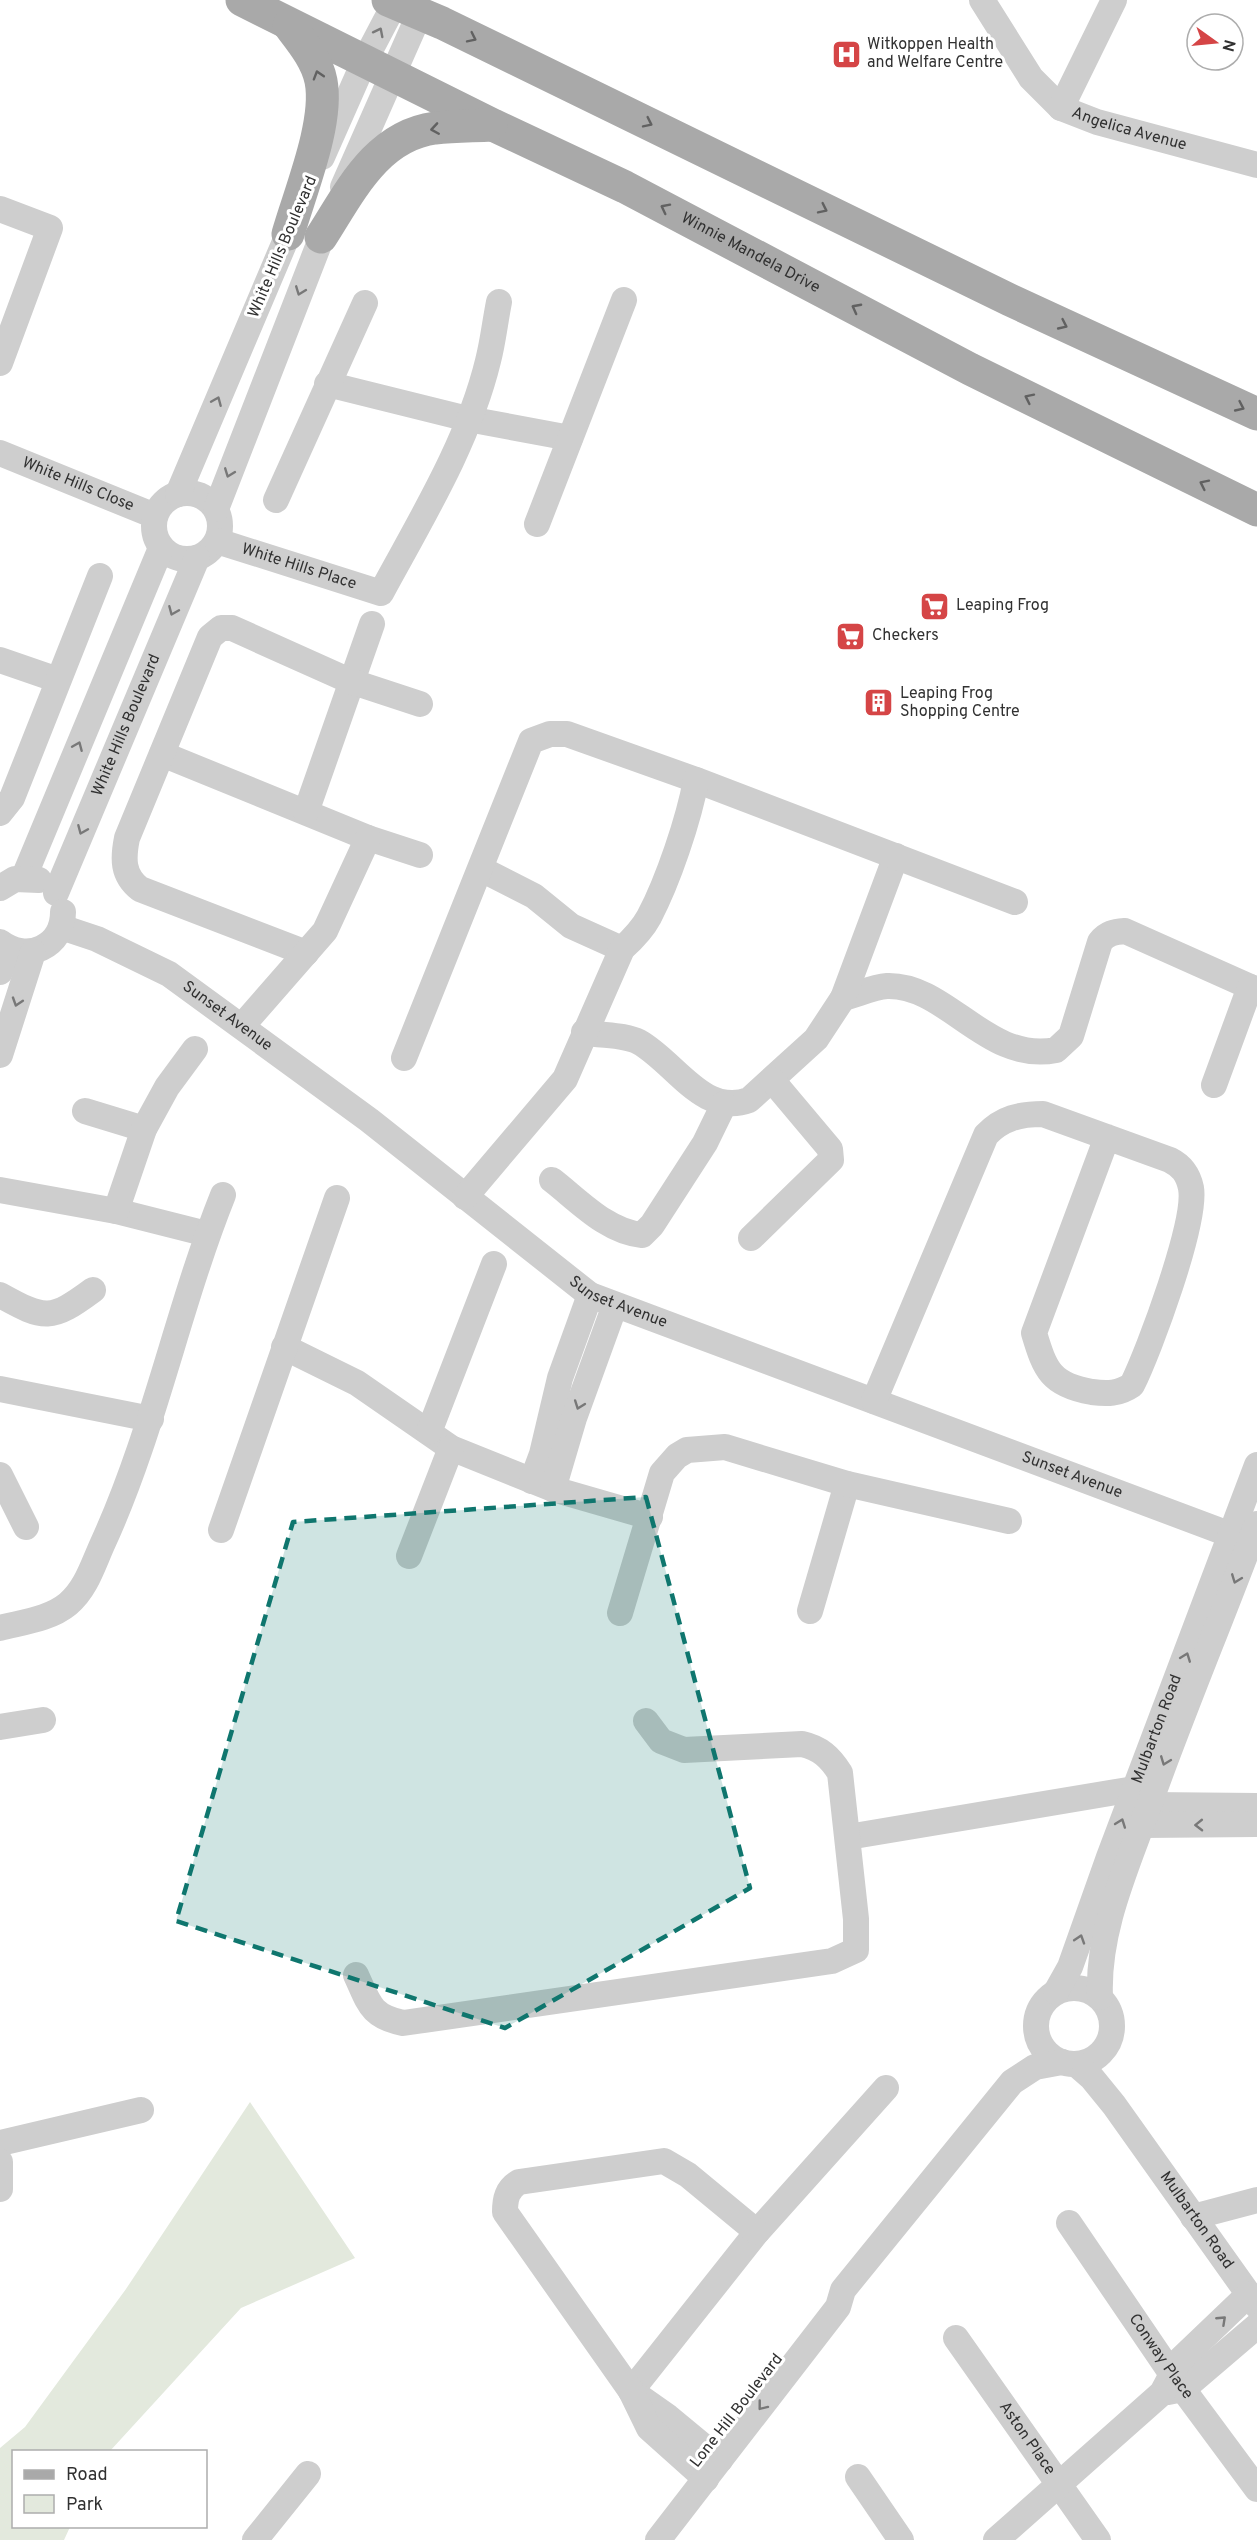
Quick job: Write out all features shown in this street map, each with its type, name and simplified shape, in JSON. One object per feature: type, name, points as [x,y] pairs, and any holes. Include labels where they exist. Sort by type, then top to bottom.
[{"type":"main road","name":"Winnie Mandela Drive","points":[[242,0],[378,69],[646,198],[970,369],[1257,510]]},
{"type":"main road","points":[[401,6],[442,23],[1010,300],[1257,414]]},
{"type":"main road","points":[[288,24],[306,47],[315,65],[321,80],[323,105],[288,234]]},
{"type":"main road","points":[[321,237],[365,169],[396,142],[434,128],[493,125]]},
{"type":"street","name":"Angelica Avenue","points":[[982,0],[1031,78],[1061,108],[1097,122],[1257,165]]},
{"type":"street","points":[[1061,108],[1114,0]]},
{"type":"street","name":"White Hills Boulevard","points":[[216,509],[321,237],[401,6]]},
{"type":"street","name":"White Hills Boulevard","points":[[178,494],[288,234],[378,69]]},
{"type":"street","points":[[0,209],[50,228],[0,363]]},
{"type":"street","points":[[537,524],[624,300]]},
{"type":"street","points":[[468,418],[488,362],[499,302]]},
{"type":"street","points":[[276,500],[365,303]]},
{"type":"street","points":[[327,384],[468,418],[570,438]]},
{"type":"street","name":"White Hills Place","points":[[217,541],[381,593],[446,471],[468,418]]},
{"type":"street","name":"White Hills Close","points":[[0,453],[155,516]]},
{"type":"street","points":[[178,494],[199,495],[216,509],[220,530],[217,541],[211,550],[197,558],[180,559],[161,548],[155,538],[155,516],[160,506],[178,494]]},
{"type":"street","points":[[24,877],[161,548]]},
{"type":"street","name":"White Hills Boulevard","points":[[56,893],[197,558]]},
{"type":"street","points":[[0,813],[12,798],[100,576]]},
{"type":"street","points":[[306,812],[350,681],[372,624]]},
{"type":"street","points":[[306,953],[220,922],[133,884],[123,858],[127,838],[210,637],[221,628],[249,635],[350,681],[420,704]]},
{"type":"street","points":[[0,660],[58,680]]},
{"type":"street","points":[[404,1058],[531,741],[542,736],[567,734],[696,780],[1015,902]]},
{"type":"street","points":[[162,754],[368,838],[420,855]]},
{"type":"street","points":[[465,1197],[531,1116],[565,1079],[622,949],[638,935],[650,917],[691,809],[696,780]]},
{"type":"street","points":[[242,1026],[325,931],[368,838]]},
{"type":"street","points":[[584,1032],[641,1043],[712,1101],[724,1104],[749,1100],[816,1039],[843,998],[896,856]]},
{"type":"street","points":[[481,869],[534,896],[571,926],[622,949]]},
{"type":"street","points":[[0,888],[6,883],[24,877],[42,881],[56,893],[63,910],[61,927],[50,944],[10,954],[0,1055]]},
{"type":"street","name":"Sunset Avenue","points":[[61,927],[138,957],[169,974],[369,1120],[590,1295],[874,1401],[1246,1533]]},
{"type":"street","points":[[843,998],[887,986],[910,991],[930,999],[988,1037],[1029,1051],[1056,1050],[1071,1036],[1100,942],[1110,933],[1125,932],[1254,989],[1214,1085]]},
{"type":"street","points":[[858,955],[887,986]]},
{"type":"street","points":[[116,1211],[144,1129],[167,1086],[195,1049]]},
{"type":"street","points":[[752,1238],[831,1160],[830,1149],[772,1080]]},
{"type":"street","points":[[552,1180],[611,1226],[630,1234],[642,1235],[652,1225],[705,1143],[724,1104]]},
{"type":"street","points":[[85,1111],[144,1129]]},
{"type":"street","points":[[874,1401],[986,1135],[997,1123],[1028,1114],[1043,1114],[1107,1137],[1177,1164],[1184,1169],[1192,1191],[1189,1221],[1173,1277],[1132,1385],[1125,1390],[1109,1394],[1071,1388],[1059,1382],[1042,1362],[1034,1333],[1107,1137]]},
{"type":"street","points":[[0,1191],[116,1211],[207,1234]]},
{"type":"street","points":[[0,1628],[59,1611],[81,1590],[118,1511],[151,1419],[207,1234],[223,1195]]},
{"type":"street","points":[[221,1530],[338,1198]]},
{"type":"street","points":[[429,1432],[494,1264]]},
{"type":"street","points":[[0,1295],[30,1311],[44,1314],[65,1311],[93,1290]]},
{"type":"street","points":[[542,1485],[542,1454],[560,1378],[590,1295]]},
{"type":"street","points":[[542,1485],[574,1418],[615,1305]]},
{"type":"street","points":[[284,1347],[357,1383],[451,1448],[542,1485],[650,1516]]},
{"type":"street","points":[[0,1389],[151,1419]]},
{"type":"street","points":[[620,1613],[662,1473],[677,1456],[700,1447],[724,1447],[847,1484],[1009,1521]]},
{"type":"street","points":[[409,1556],[451,1448]]},
{"type":"street","name":"Mulbarton Road","points":[[1255,2305],[1114,2105],[1092,2078],[1069,2063],[1049,2054],[1040,2043],[1036,2028],[1038,2014],[1046,2001],[1056,1992],[1070,1967],[1144,1804],[1246,1533],[1257,1465]]},
{"type":"street","points":[[0,1474],[26,1527]]},
{"type":"street","points":[[810,1611],[847,1484]]},
{"type":"street","points":[[0,1727],[43,1720]]},
{"type":"street","points":[[356,1975],[372,2010],[387,2019],[403,2023],[832,1961],[856,1950],[856,1919],[848,1837],[840,1773],[833,1762],[814,1747],[802,1744],[684,1750],[661,1741],[646,1721]]},
{"type":"street","points":[[1144,1804],[1257,1824]]},
{"type":"street","points":[[848,1837],[1144,1804],[1257,1806]]},
{"type":"street","name":"Mulbarton Road","points":[[1114,2105],[1111,2017],[1100,1997],[1099,1969],[1103,1943],[1144,1804]]},
{"type":"street","points":[[1056,1992],[1079,1989],[1100,1997]]},
{"type":"street","name":"Lone Hill Boulevard","points":[[640,2540],[838,2307],[843,2290],[1012,2082],[1036,2028]]},
{"type":"street","points":[[1069,2063],[1096,2056],[1110,2039]]},
{"type":"street","name":"Lone Hill Boulevard","points":[[1012,2082],[1035,2067],[1069,2063]]},
{"type":"street","points":[[631,2391],[757,2232],[886,2088]]},
{"type":"street","points":[[0,2143],[141,2110]]},
{"type":"street","points":[[706,2464],[631,2391],[505,2212],[510,2190],[519,2182],[664,2161],[688,2175],[757,2232]]},
{"type":"street","points":[[0,2162],[0,2189]]},
{"type":"street","points":[[1193,2217],[1257,2200]]},
{"type":"street","name":"Conway Place","points":[[1069,2223],[1172,2385],[1257,2489]]},
{"type":"street","points":[[996,2540],[1172,2385],[1179,2361],[1255,2305]]},
{"type":"street","name":"Aston Place","points":[[956,2338],[1058,2487],[1098,2540]]},
{"type":"street","name":"Lone Hill Boulevard","points":[[658,2540],[706,2464]]},
{"type":"street","points":[[255,2540],[308,2474]]},
{"type":"street","points":[[858,2477],[901,2540]]},
{"type":"highlighted area","points":[[646,1497],[750,1888],[505,2028],[176,1921],[293,1522]]},
{"type":"green space","points":[[250,2102],[355,2258],[241,2308],[111,2450],[12,2450],[12,2528],[70,2528],[64,2540],[0,2540],[0,2448],[25,2427],[126,2289]]},
{"type":"place","name":"Witkoppen Health and Welfare Centre","points":[[846,54]]},
{"type":"place","name":"Leaping Frog","points":[[935,606]]},
{"type":"place","name":"Checkers","points":[[851,636]]},
{"type":"place","name":"Leaping Frog Shopping Centre","points":[[879,703]]}]
